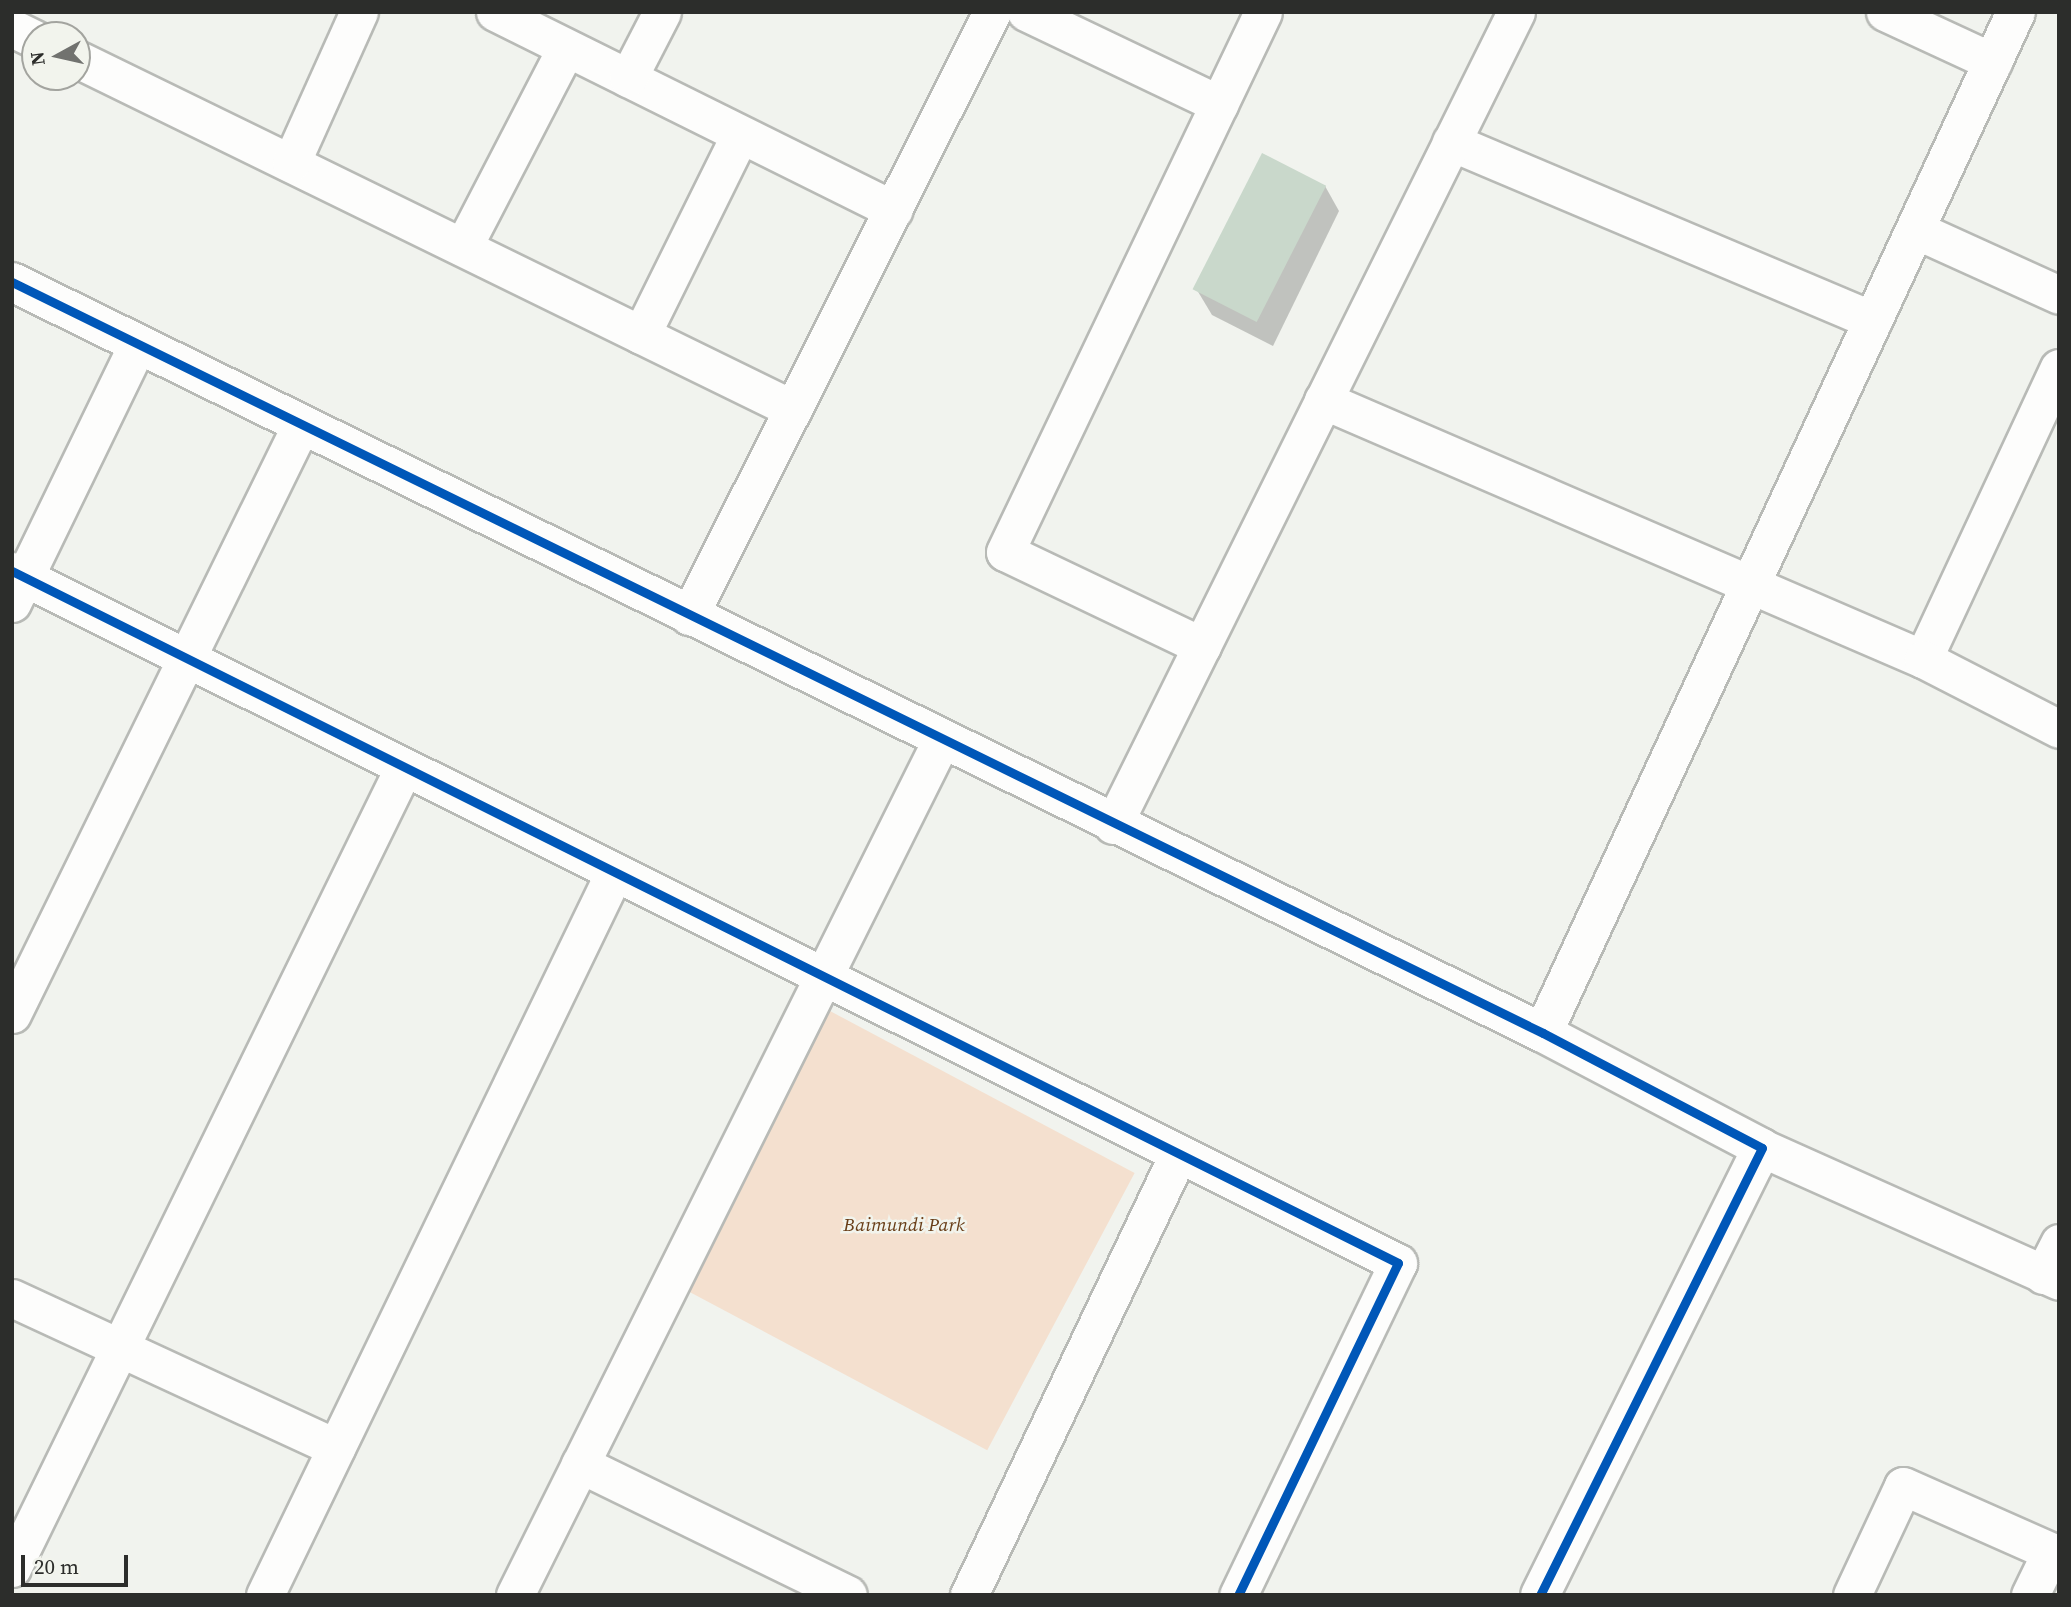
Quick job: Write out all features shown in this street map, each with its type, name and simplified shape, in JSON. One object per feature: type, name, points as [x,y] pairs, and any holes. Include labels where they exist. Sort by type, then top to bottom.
[{"type":"street","points":[[291,163],[359,12]]},
{"type":"street","points":[[495,12],[893,210]]},
{"type":"street","points":[[628,78],[662,12]]},
{"type":"street","points":[[689,616],[992,12]]},
{"type":"street","points":[[1026,12],[1219,104]]},
{"type":"street","points":[[1202,646],[1005,552],[1263,12]]},
{"type":"street","points":[[1112,825],[1516,12]]},
{"type":"street","points":[[1885,12],[1993,62]]},
{"type":"street","points":[[1543,1033],[2016,12]]},
{"type":"street","points":[[463,247],[566,48]]},
{"type":"street","points":[[91,66],[793,409]]},
{"type":"street","points":[[641,335],[740,135]]},
{"type":"street","points":[[1451,142],[1873,320]]},
{"type":"street","points":[[1916,230],[2059,295]]},
{"type":"street","points":[[12,282],[1112,825],[1543,1033],[1762,1148],[2054,1266]]},
{"type":"street","points":[[138,344],[16,584],[186,660],[1398,1263],[1238,1595]]},
{"type":"street","points":[[1923,659],[2059,368]]},
{"type":"street","points":[[1323,400],[2055,718]]},
{"type":"street","points":[[12,1014],[301,425]]},
{"type":"street","points":[[515,1595],[942,741]]},
{"type":"street","points":[[12,1568],[403,769]]},
{"type":"street","points":[[265,1595],[614,873]]},
{"type":"street","points":[[1540,1595],[1762,1148]]},
{"type":"street","points":[[969,1595],[1178,1154]]},
{"type":"street","points":[[12,1298],[118,1350],[336,1448]]},
{"type":"street","points":[[580,1464],[848,1595]]},
{"type":"street","points":[[1852,1595],[1903,1486],[2055,1553],[2030,1595]]},
{"type":"green space","name":"Baimundi Park","points":[[830,1011],[1135,1173],[987,1450],[683,1288]]},
{"type":"building","points":[[1262,153],[1326,186],[1257,322],[1193,289]]},
{"type":"cycle path","points":[[12,282],[1543,1033],[1762,1148],[1540,1595]]},
{"type":"cycle path","points":[[12,571],[1398,1263],[1238,1595]]}]
